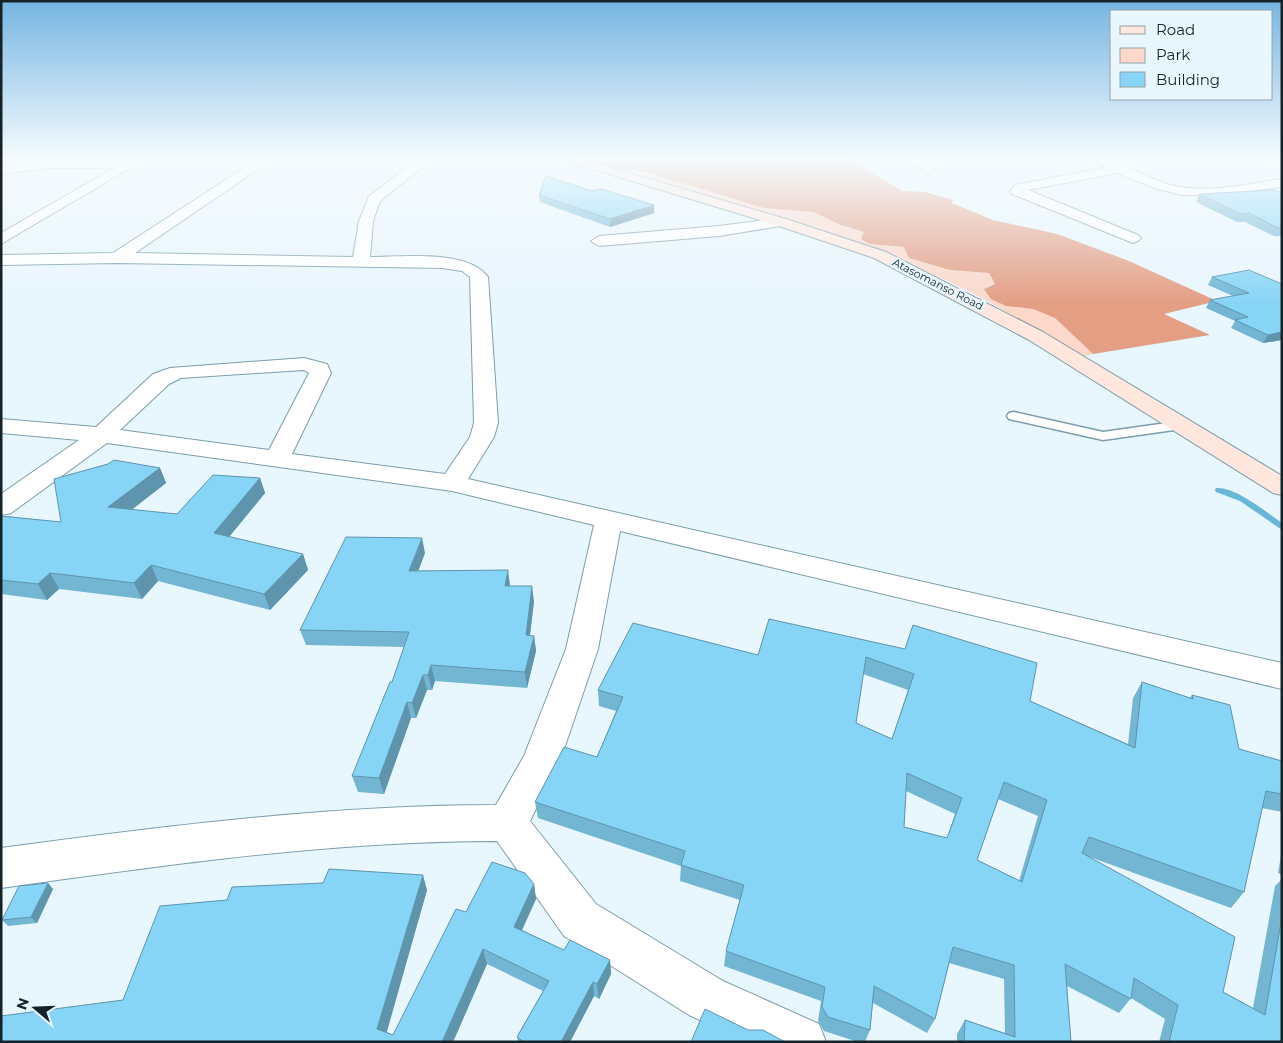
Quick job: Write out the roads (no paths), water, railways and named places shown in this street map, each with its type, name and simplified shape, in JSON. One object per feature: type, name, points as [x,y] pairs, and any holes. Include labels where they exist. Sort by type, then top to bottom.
[{"type":"street","points":[[1,238],[59,206]]},
{"type":"street","points":[[118,258],[198,206]]},
{"type":"street","points":[[361,261],[366,221],[372,206]]},
{"type":"street","name":"Atasomanso Road","points":[[724,206],[781,222],[880,255],[952,291],[1036,336],[1282,487]]},
{"type":"street","points":[[1053,206],[1133,238]]},
{"type":"street","points":[[599,241],[719,231],[781,222]]},
{"type":"street","points":[[1,225],[28,224]]},
{"type":"street","points":[[1,260],[118,258],[361,261],[442,263],[475,270],[479,277],[486,423],[482,437],[452,483]]},
{"type":"street","points":[[1,507],[102,435],[161,379],[177,372],[304,364],[320,368],[320,373],[277,458]]},
{"type":"street","points":[[1,426],[102,435],[452,483],[534,504],[609,518],[1282,676]]},
{"type":"street","points":[[507,823],[525,794],[542,758],[582,649],[609,518]]},
{"type":"street","points":[[1,868],[192,842],[437,824],[507,823]]},
{"type":"street","points":[[507,823],[580,920],[706,998],[801,1042]]},
{"type":"lane","points":[[1014,416],[1103,436],[1181,425]]},
{"type":"waterway","points":[[1219,490],[1243,499],[1282,527]]}]
